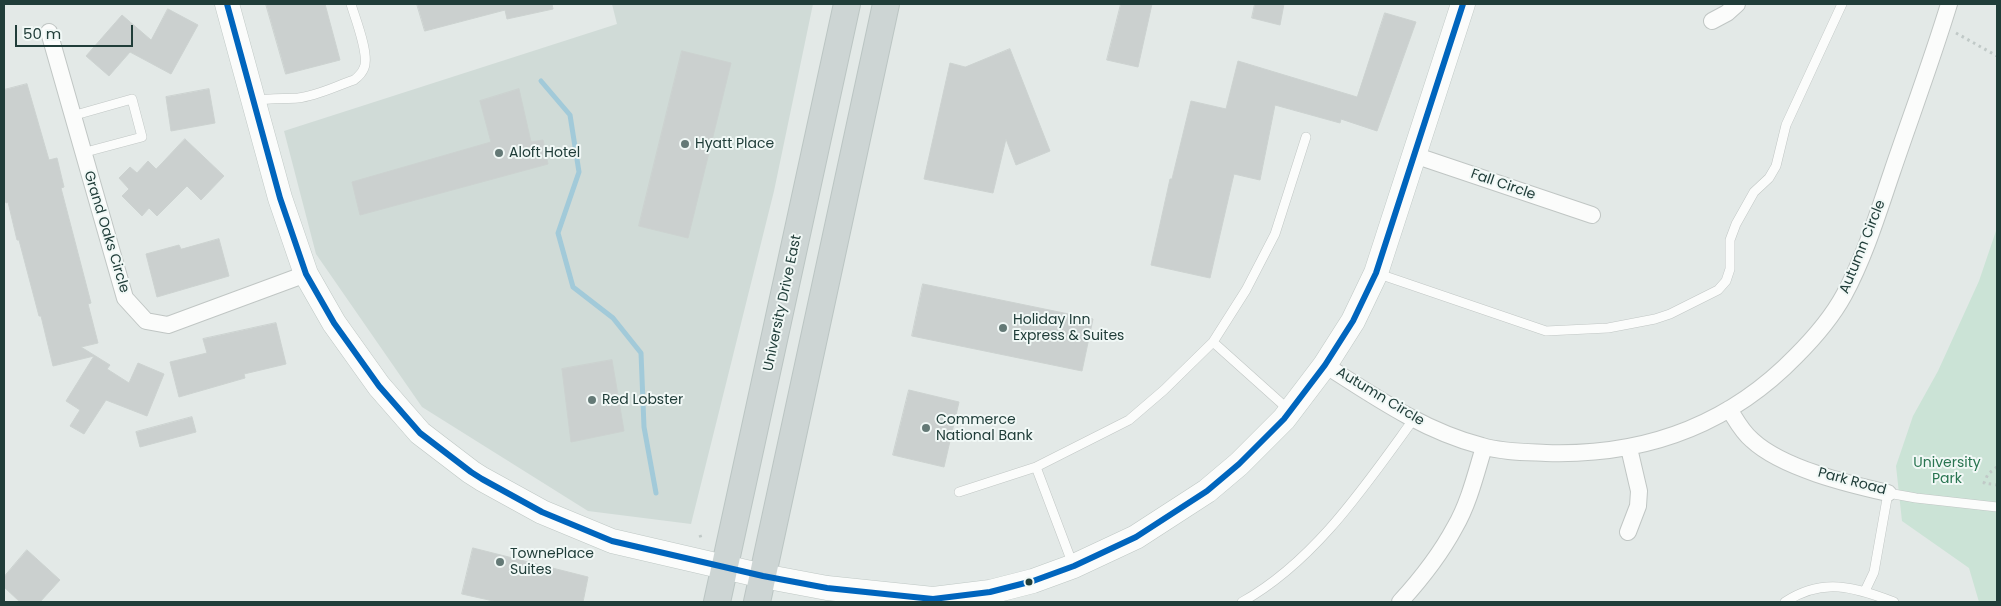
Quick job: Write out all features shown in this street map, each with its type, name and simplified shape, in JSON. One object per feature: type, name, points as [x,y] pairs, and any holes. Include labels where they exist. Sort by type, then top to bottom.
[{"type":"main road","name":"University Drive East","points":[[718,602],[847,4]]},
{"type":"main road","points":[[757,602],[886,4]]},
{"type":"street","points":[[227,4],[280,198],[306,274],[334,323],[379,386],[420,433],[471,472],[542,512],[612,541],[764,576],[884,599],[984,598],[1074,566],[1136,537],[1207,491],[1240,464],[1290,411],[1325,365],[1353,321],[1376,273],[1463,4]]},
{"type":"street","points":[[1712,21],[1727,13],[1737,4]]},
{"type":"street","name":"Autumn Circle","points":[[1325,365],[1413,420],[1484,447],[1527,452],[1564,454],[1629,448],[1682,432],[1729,409],[1765,385],[1789,364],[1813,339],[1844,297],[1865,250],[1949,4]]},
{"type":"street","name":"Grand Oaks Circle","points":[[49,32],[82,153],[125,298],[146,321],[168,325],[306,274]]},
{"type":"street","name":"Fall Circle","points":[[1414,155],[1592,215]]},
{"type":"street","name":"Park Road","points":[[1729,409],[1752,441],[1771,453],[1796,466],[1830,478],[1888,492]]},
{"type":"street","points":[[1400,602],[1426,573],[1456,526],[1473,483],[1484,447]]},
{"type":"street","points":[[1628,532],[1638,506],[1639,491],[1629,448]]},
{"type":"lane","points":[[254,101],[269,98],[299,98],[312,95],[354,80],[359,76],[364,69],[366,56],[351,4]]},
{"type":"lane","points":[[1376,273],[1546,331],[1608,328],[1655,319],[1670,314],[1718,290],[1726,281],[1730,269],[1730,240],[1736,224],[1754,192],[1769,178],[1776,166],[1786,125],[1842,4]]},
{"type":"lane","points":[[72,116],[132,99],[142,136],[82,153]]},
{"type":"lane","points":[[959,492],[1036,467],[1129,420],[1164,390],[1213,342],[1246,290],[1275,234],[1306,137]]},
{"type":"lane","points":[[1213,342],[1290,411]]},
{"type":"lane","points":[[1242,602],[1264,590],[1312,547],[1348,507],[1413,420]]},
{"type":"lane","points":[[1036,467],[1074,566]]},
{"type":"lane","points":[[1865,591],[1874,572],[1888,492]]},
{"type":"lane","name":"Park Road","points":[[1888,492],[1916,498],[1997,507]]},
{"type":"lane","points":[[1785,602],[1800,592],[1840,585],[1865,591],[1894,602]]},
{"type":"path","points":[[1942,27],[1969,38],[1997,56]]},
{"type":"path","points":[[1997,467],[1988,474],[1984,483],[1997,485]]},
{"type":"shaded area","points":[[612,4],[813,4],[774,191],[691,524],[588,511],[422,407],[316,254],[284,131],[617,24]]},
{"type":"green space","name":"University Park","points":[[1997,228],[1997,602],[1979,602],[1969,568],[1902,521],[1896,466],[1913,416],[1938,371],[1979,281]]},
{"type":"building","points":[[266,4],[325,4],[340,60],[286,74]]},
{"type":"building","points":[[417,4],[552,4],[553,9],[507,19],[505,10],[425,31]]},
{"type":"building","points":[[1121,4],[1152,4],[1138,67],[1107,60]]},
{"type":"building","points":[[1255,4],[1284,4],[1280,25],[1252,18]]},
{"type":"building","points":[[168,9],[198,25],[171,74],[130,52],[109,76],[86,56],[122,15],[151,40]]},
{"type":"building","points":[[1385,13],[1416,22],[1377,131],[1341,119],[1340,123],[1275,105],[1260,180],[1234,174],[1210,278],[1151,265],[1170,179],[1172,179],[1191,101],[1226,109],[1238,61],[1357,97]]},
{"type":"building","points":[[1010,49],[1050,151],[1016,165],[1006,139],[993,193],[924,179],[950,63],[965,67]]},
{"type":"building","name":"Hyatt Place","points":[[682,51],[731,63],[688,238],[639,226]]},
{"type":"building","points":[[27,84],[49,160],[57,158],[64,187],[61,188],[91,303],[88,304],[98,343],[81,347],[110,365],[107,369],[129,383],[138,363],[164,374],[147,416],[106,400],[84,434],[70,426],[80,410],[66,401],[94,356],[53,366],[41,316],[39,316],[19,240],[17,240],[8,202],[6,203],[4,195],[4,90]]},
{"type":"building","points":[[209,89],[215,123],[171,131],[166,97]]},
{"type":"building","name":"Aloft Hotel","points":[[519,89],[531,142],[543,140],[548,164],[360,215],[352,182],[491,142],[480,101]]},
{"type":"building","points":[[185,139],[224,176],[201,200],[187,186],[157,216],[149,208],[142,216],[122,196],[129,189],[119,178],[130,167],[137,173],[148,161],[156,169]]},
{"type":"building","points":[[219,239],[229,276],[157,297],[146,254],[179,245],[181,249]]},
{"type":"building","name":"Holiday Inn Express & Suites","points":[[923,284],[1093,319],[1082,371],[912,336]]},
{"type":"building","points":[[276,323],[286,364],[244,374],[245,378],[179,397],[170,362],[207,353],[203,339]]},
{"type":"building","name":"Red Lobster","points":[[612,360],[624,431],[571,442],[562,369]]},
{"type":"building","name":"Commerce National Bank","points":[[909,390],[959,402],[944,467],[893,455]]},
{"type":"building","points":[[192,417],[196,432],[140,447],[136,432]]},
{"type":"building","name":"TownePlace Suites","points":[[473,548],[588,577],[583,602],[498,602],[462,594]]},
{"type":"building","points":[[27,550],[60,580],[40,602],[20,602],[4,587],[4,577]]},
{"type":"waterway","points":[[541,81],[570,115],[579,172],[558,233],[573,287],[613,318],[641,353],[644,427],[656,493]]},
{"type":"transit line","points":[[227,4],[280,198],[306,274],[334,323],[379,386],[420,433],[482,479],[542,512],[612,541],[763,576],[827,588],[933,599],[990,592],[1033,581],[1074,566],[1136,537],[1207,491],[1239,464],[1284,419],[1325,365],[1353,321],[1376,273],[1463,4]]},
{"type":"place","name":"Hyatt Place","points":[[685,144]]},
{"type":"place","name":"Aloft Hotel","points":[[499,153]]},
{"type":"place","name":"Holiday Inn Express & Suites","points":[[1003,328]]},
{"type":"place","name":"Red Lobster","points":[[592,400]]},
{"type":"place","name":"Commerce National Bank","points":[[926,428]]},
{"type":"place","name":"TownePlace Suites","points":[[500,562]]}]
